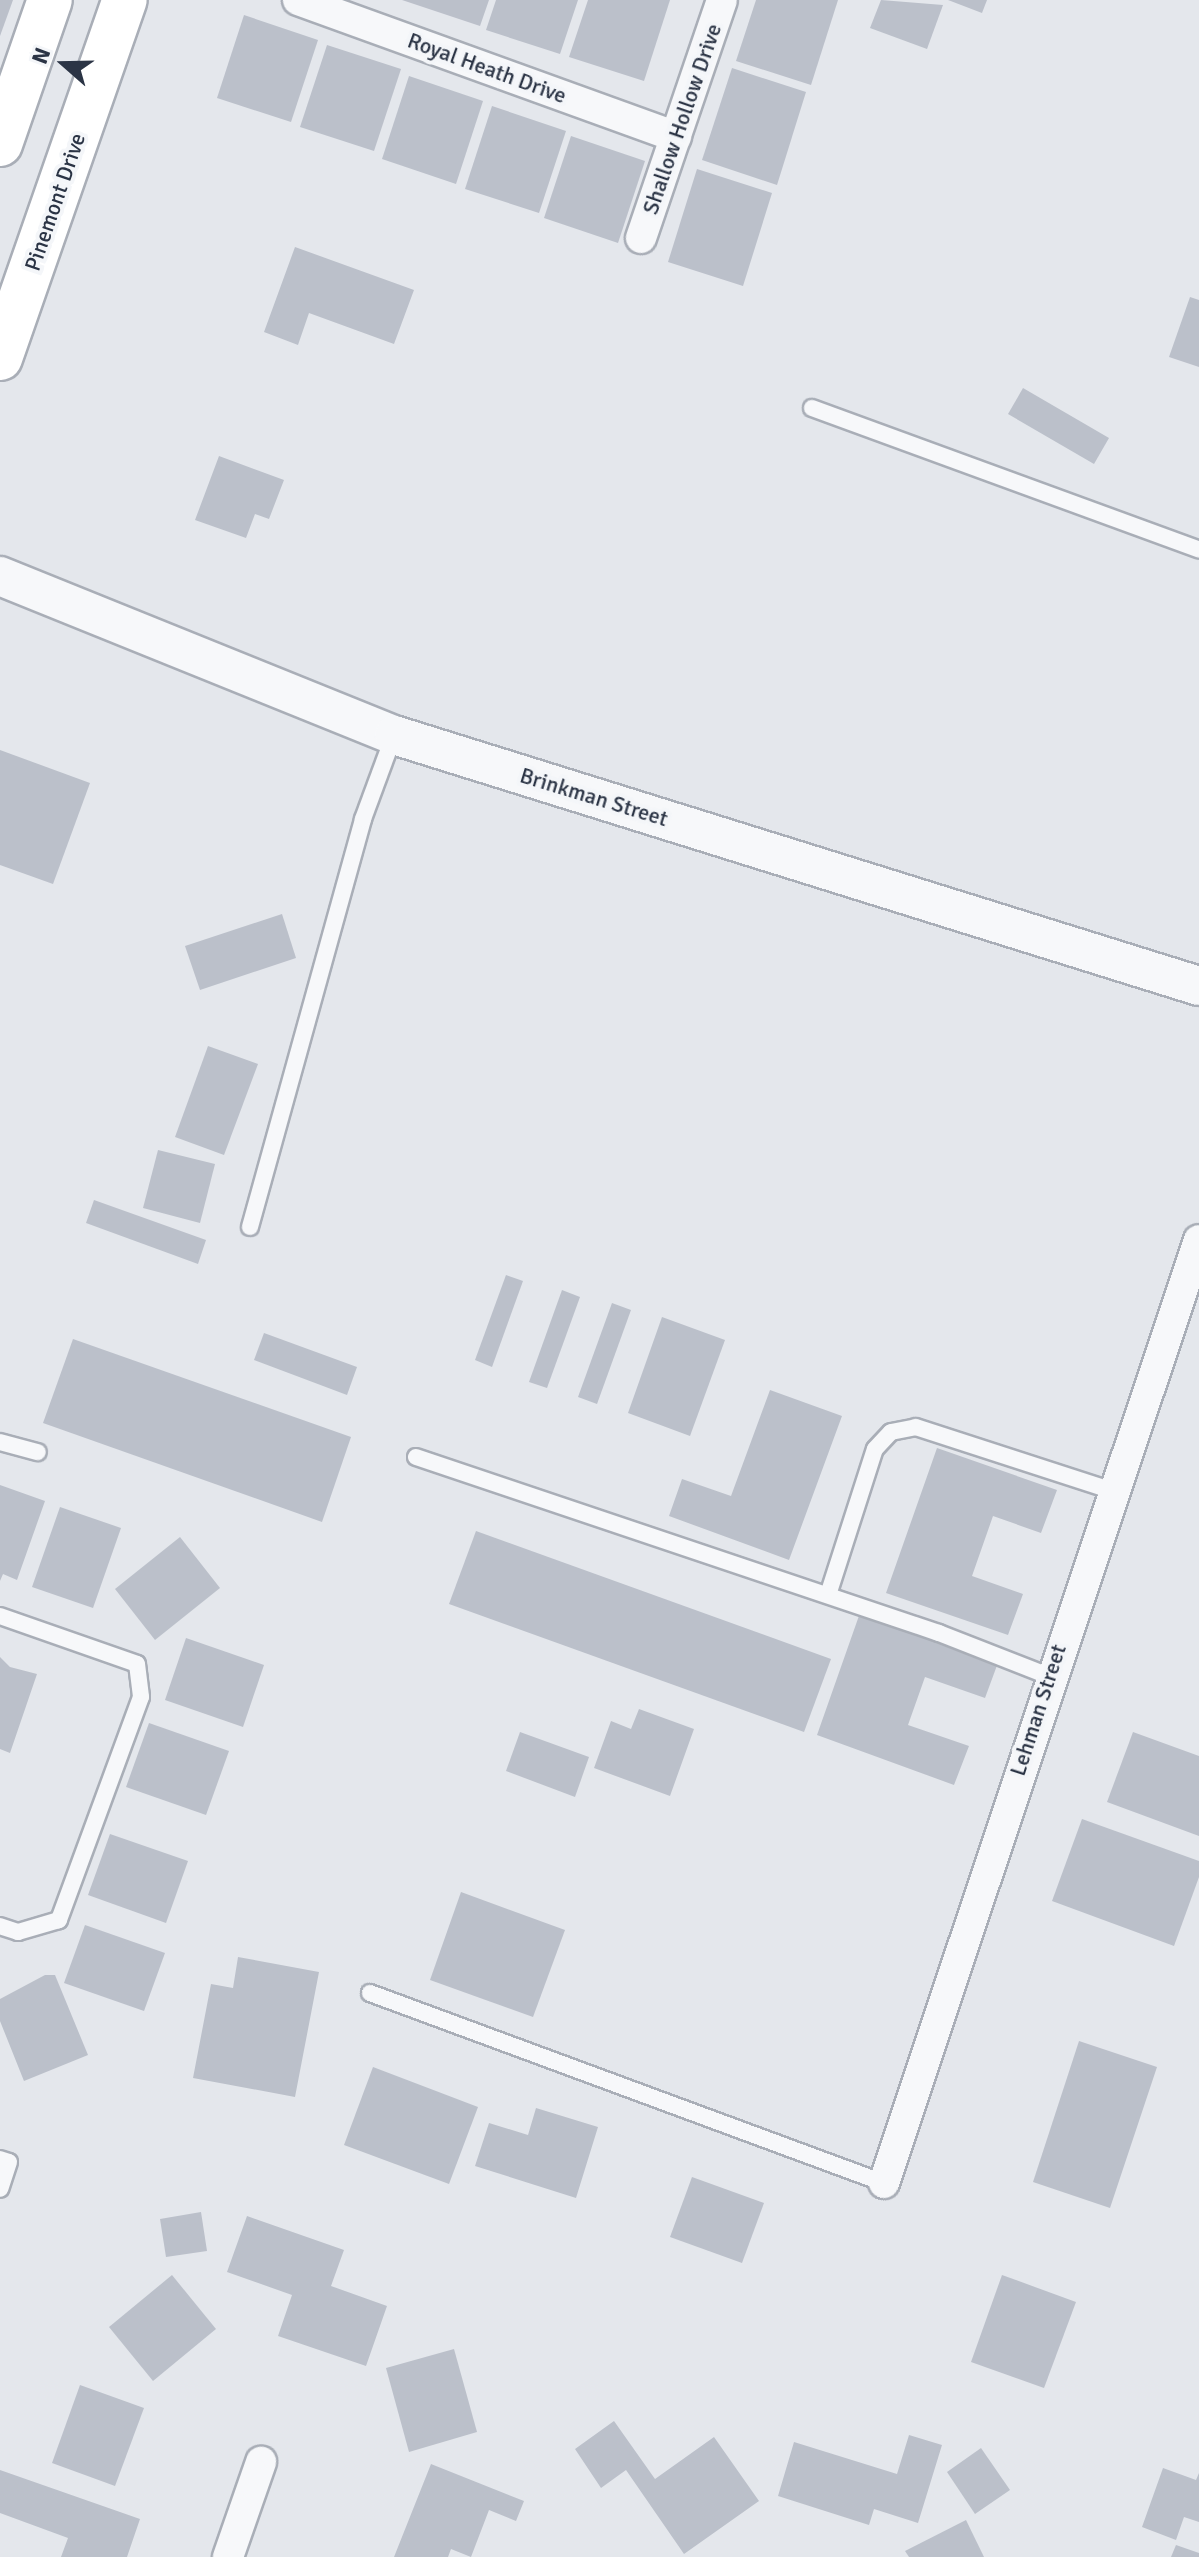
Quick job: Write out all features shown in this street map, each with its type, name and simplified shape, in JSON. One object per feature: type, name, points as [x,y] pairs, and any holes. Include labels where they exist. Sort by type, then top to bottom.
[{"type":"main road","points":[[0,144],[50,0]]},
{"type":"main road","name":"Pinemont Drive","points":[[0,358],[125,0]]},
{"type":"street","name":"Royal Heath Drive","points":[[298,0],[676,137]]},
{"type":"street","name":"Shallow Hollow Drive","points":[[641,238],[722,0]]},
{"type":"street","name":"Brinkman Street","points":[[0,576],[394,735],[1199,986]]},
{"type":"street","name":"Lehman Street","points":[[884,2183],[1049,1676],[1199,1240]]},
{"type":"street","points":[[228,2557],[261,2462]]},
{"type":"lane","points":[[812,408],[1199,550]]},
{"type":"lane","points":[[250,1227],[363,819],[394,735]]},
{"type":"lane","points":[[828,1595],[875,1449],[891,1432],[916,1427],[1113,1491]]},
{"type":"lane","points":[[0,1442],[38,1452]]},
{"type":"lane","points":[[416,1457],[828,1595],[1049,1676]]},
{"type":"lane","points":[[0,1616],[137,1664],[141,1697],[59,1920],[18,1932],[0,1926]]},
{"type":"lane","points":[[370,1993],[884,2183]]},
{"type":"lane","points":[[0,2159],[9,2162],[0,2189]]},
{"type":"building","points":[[0,0],[13,0],[0,36]]},
{"type":"building","points":[[402,0],[489,0],[480,26]]},
{"type":"building","points":[[496,0],[578,0],[560,54],[486,30]]},
{"type":"building","points":[[588,0],[670,0],[644,81],[569,57]]},
{"type":"building","points":[[756,0],[838,0],[811,85],[736,61]]},
{"type":"building","points":[[881,0],[943,5],[927,49],[870,28]]},
{"type":"building","points":[[948,0],[987,0],[982,13]]},
{"type":"building","points":[[244,15],[318,40],[291,122],[217,98]]},
{"type":"building","points":[[327,45],[401,69],[374,151],[300,127]]},
{"type":"building","points":[[732,68],[806,92],[777,185],[702,160]]},
{"type":"building","points":[[409,76],[483,101],[456,184],[382,159]]},
{"type":"building","points":[[492,106],[566,131],[539,213],[465,189]]},
{"type":"building","points":[[571,136],[645,161],[618,243],[544,218]]},
{"type":"building","points":[[697,169],[772,193],[743,286],[668,262]]},
{"type":"building","points":[[295,247],[414,290],[394,344],[309,313],[298,345],[264,332]]},
{"type":"building","points":[[1190,297],[1199,300],[1199,367],[1169,357]]},
{"type":"building","points":[[1023,388],[1109,438],[1094,464],[1008,414]]},
{"type":"building","points":[[219,456],[284,480],[269,519],[255,514],[246,538],[195,520]]},
{"type":"building","points":[[0,750],[90,783],[53,884],[0,865]]},
{"type":"building","points":[[282,914],[296,958],[200,990],[185,946]]},
{"type":"building","points":[[208,1046],[258,1064],[224,1155],[175,1137]]},
{"type":"building","points":[[158,1150],[215,1164],[200,1223],[143,1208]]},
{"type":"building","points":[[94,1200],[206,1240],[198,1264],[86,1223]]},
{"type":"building","points":[[506,1275],[523,1281],[492,1367],[475,1360]]},
{"type":"building","points":[[562,1290],[580,1297],[547,1388],[529,1382]]},
{"type":"building","points":[[612,1303],[631,1310],[597,1404],[578,1397]]},
{"type":"building","points":[[662,1317],[725,1340],[690,1436],[628,1413]]},
{"type":"building","points":[[264,1333],[357,1367],[347,1395],[254,1360]]},
{"type":"building","points":[[73,1339],[351,1437],[322,1522],[43,1423]]},
{"type":"building","points":[[770,1390],[842,1416],[789,1560],[669,1516],[682,1479],[731,1496]]},
{"type":"building","points":[[937,1448],[1057,1490],[1041,1533],[993,1516],[972,1576],[1023,1594],[1008,1635],[886,1593]]},
{"type":"building","points":[[0,1485],[45,1501],[17,1580],[3,1574],[0,1581]]},
{"type":"building","points":[[60,1507],[121,1528],[93,1608],[32,1587]]},
{"type":"building","points":[[476,1531],[831,1659],[804,1732],[449,1604]]},
{"type":"building","points":[[180,1537],[220,1588],[155,1640],[115,1589]]},
{"type":"building","points":[[861,1610],[999,1660],[985,1698],[925,1677],[908,1725],[969,1746],[954,1785],[817,1735]]},
{"type":"building","points":[[186,1638],[264,1665],[243,1727],[165,1700]]},
{"type":"building","points":[[0,1657],[10,1667],[37,1674],[10,1753],[0,1749]]},
{"type":"building","points":[[639,1709],[694,1729],[670,1796],[594,1768],[611,1721],[631,1729]]},
{"type":"building","points":[[149,1723],[229,1751],[206,1815],[126,1787]]},
{"type":"building","points":[[520,1732],[589,1757],[575,1797],[506,1771]]},
{"type":"building","points":[[1133,1732],[1199,1756],[1199,1836],[1107,1802]]},
{"type":"building","points":[[1082,1819],[1199,1861],[1199,1877],[1174,1946],[1052,1901]]},
{"type":"building","points":[[110,1834],[188,1861],[166,1923],[88,1895]]},
{"type":"building","points":[[461,1892],[565,1930],[533,2017],[430,1980]]},
{"type":"building","points":[[85,1925],[165,1953],[144,2011],[64,1983]]},
{"type":"building","points":[[238,1957],[319,1972],[295,2097],[193,2078],[211,1984],[233,1988]]},
{"type":"building","points":[[45,1975],[55,1975],[88,2055],[24,2081],[0,2021],[0,1999]]},
{"type":"building","points":[[1079,2041],[1157,2067],[1110,2208],[1033,2182]]},
{"type":"building","points":[[373,2067],[478,2107],[449,2184],[344,2145]]},
{"type":"building","points":[[536,2108],[598,2127],[576,2198],[475,2166],[489,2123],[528,2135]]},
{"type":"building","points":[[692,2177],[764,2203],[742,2263],[670,2237]]},
{"type":"building","points":[[201,2212],[207,2251],[166,2257],[160,2219]]},
{"type":"building","points":[[247,2216],[344,2250],[331,2286],[387,2306],[366,2366],[278,2336],[292,2295],[227,2272]]},
{"type":"building","points":[[172,2275],[216,2329],[153,2381],[109,2327]]},
{"type":"building","points":[[1002,2275],[1076,2302],[1044,2388],[971,2362]]},
{"type":"building","points":[[454,2349],[477,2432],[409,2452],[386,2368]]},
{"type":"building","points":[[80,2385],[144,2408],[115,2486],[52,2463]]},
{"type":"building","points":[[614,2421],[655,2479],[714,2437],[759,2501],[684,2554],[626,2470],[601,2488],[575,2449]]},
{"type":"building","points":[[909,2435],[942,2445],[918,2523],[874,2509],[869,2525],[778,2496],[794,2442],[897,2474]]},
{"type":"building","points":[[981,2448],[1010,2490],[975,2514],[947,2472]]},
{"type":"building","points":[[431,2464],[524,2501],[516,2521],[489,2510],[471,2557],[451,2549],[448,2557],[394,2557]]},
{"type":"building","points":[[1163,2468],[1196,2480],[1199,2473],[1199,2522],[1184,2517],[1176,2540],[1142,2527]]},
{"type":"building","points":[[0,2470],[140,2519],[127,2557],[61,2557],[68,2538],[0,2513]]},
{"type":"building","points":[[966,2520],[984,2557],[909,2557],[905,2551]]},
{"type":"building","points":[[1176,2545],[1199,2553],[1199,2557],[1171,2557]]}]
